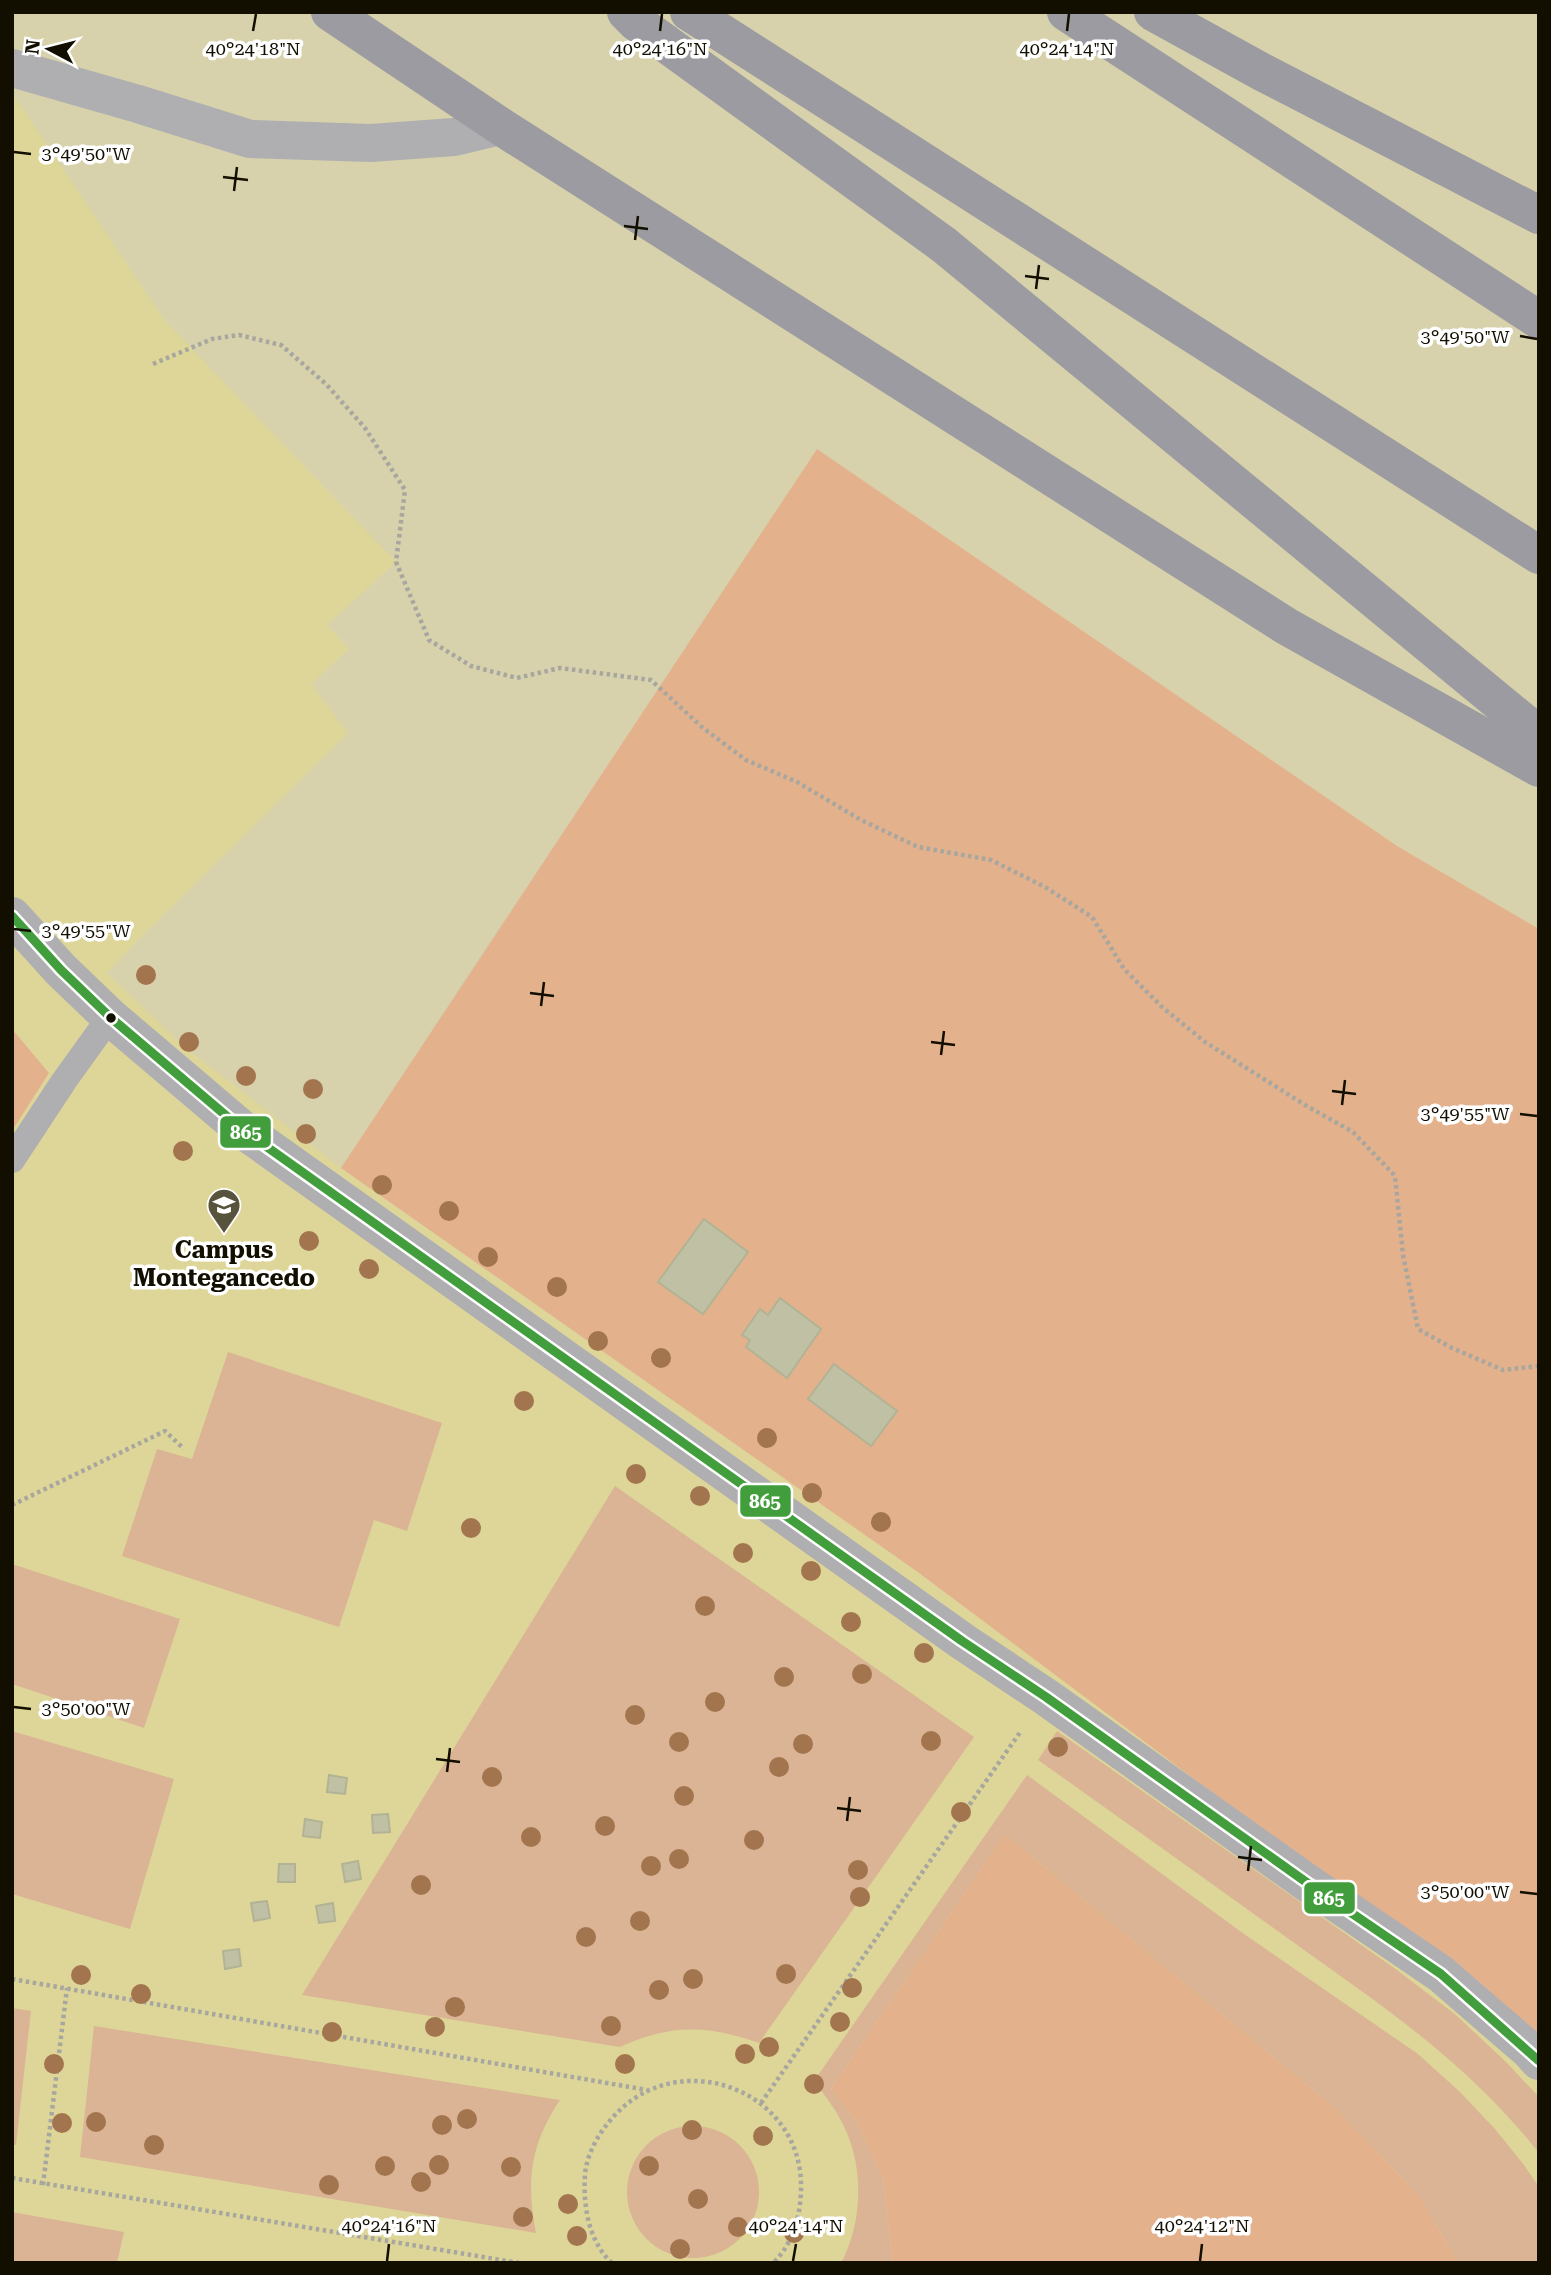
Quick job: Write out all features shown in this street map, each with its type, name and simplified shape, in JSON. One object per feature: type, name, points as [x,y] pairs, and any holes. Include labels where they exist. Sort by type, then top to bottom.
[{"type":"highway","points":[[330,12],[500,126],[1286,626],[1539,768]]},
{"type":"highway","points":[[626,12],[636,22],[944,245],[1539,735]]},
{"type":"highway","points":[[689,12],[1539,555]]},
{"type":"highway","points":[[1066,12],[1539,320]]},
{"type":"highway","points":[[1153,12],[1539,215]]},
{"type":"street","points":[[12,68],[250,139],[371,143],[454,137],[500,126]]},
{"type":"street","points":[[12,916],[61,971],[110,1017],[254,1138],[962,1641],[1441,1974],[1539,2061]]},
{"type":"lane","points":[[12,1160],[110,1017]]},
{"type":"path","points":[[153,364],[212,338],[239,335],[281,345],[326,384],[365,428],[405,490],[396,562],[429,640],[471,666],[517,678],[560,668],[651,680],[703,728],[746,760],[797,782],[861,820],[918,847],[991,860],[1045,887],[1092,917],[1124,969],[1162,1007],[1205,1042],[1353,1132],[1395,1176],[1403,1255],[1418,1329],[1452,1348],[1503,1370],[1539,1366]]},
{"type":"path","points":[[12,1505],[165,1431],[184,1449]]},
{"type":"path","points":[[761,2103],[1026,1724]]},
{"type":"path","points":[[12,1979],[647,2090]]},
{"type":"path","points":[[43,2185],[67,1988]]},
{"type":"path","points":[[612,2263],[591,2230],[584,2198],[586,2165],[599,2134],[620,2108],[647,2090],[685,2080],[726,2084],[761,2103],[789,2134],[802,2173],[801,2214],[784,2252],[774,2263]]},
{"type":"path","points":[[12,2178],[519,2263]]},
{"type":"shaded area","name":"Campus Montegancedo","points":[[12,93],[166,322],[396,562],[327,625],[349,649],[311,684],[348,733],[107,973],[182,1045],[341,1168],[915,1570],[1539,2037],[1539,2263],[12,2263]]},
{"type":"shaded area","points":[[817,449],[1397,846],[1539,929],[1539,2037],[915,1570],[341,1168]]},
{"type":"shaded area","points":[[12,1029],[49,1073],[12,1131]]},
{"type":"shaded area","points":[[228,1352],[442,1423],[407,1531],[374,1520],[339,1627],[122,1556],[157,1449],[192,1459]]},
{"type":"shaded area","points":[[615,1486],[974,1737],[759,2043],[723,2033],[689,2030],[655,2034],[620,2047],[302,1995]]},
{"type":"shaded area","points":[[12,1564],[180,1619],[144,1728],[12,1684]]},
{"type":"shaded area","points":[[12,1731],[174,1779],[130,1929],[12,1894]]},
{"type":"shaded area","points":[[1057,1731],[1397,1970],[1456,2015],[1539,2097],[1539,2153],[1484,2091],[1424,2038],[1038,1760]]},
{"type":"shaded area","points":[[1027,1775],[1244,1934],[1418,2054],[1460,2092],[1495,2129],[1539,2187],[1539,2263],[1458,2263],[1419,2196],[1336,2109],[1005,1834],[831,2089],[857,2122],[883,2178],[893,2263],[841,2263],[857,2215],[856,2163],[843,2124],[814,2081]]},
{"type":"shaded area","points":[[1005,1834],[1336,2109],[1419,2196],[1458,2263],[893,2263],[883,2178],[857,2122],[831,2089]]},
{"type":"shaded area","points":[[12,2008],[31,2011],[16,2145],[12,2144]]},
{"type":"shaded area","points":[[94,2026],[560,2100],[542,2132],[533,2164],[531,2197],[536,2233],[80,2157]]},
{"type":"shaded area","points":[[693,2126],[718,2131],[740,2145],[754,2167],[759,2192],[754,2217],[740,2239],[718,2253],[693,2258],[668,2253],[646,2239],[632,2217],[627,2192],[632,2167],[646,2145],[668,2131]]},
{"type":"shaded area","points":[[12,2212],[124,2232],[117,2263],[12,2263]]},
{"type":"building","points":[[704,1219],[748,1252],[703,1314],[658,1282]]},
{"type":"building","points":[[780,1298],[821,1329],[787,1378],[746,1347],[750,1340],[742,1335],[760,1309],[768,1315]]},
{"type":"building","points":[[834,1364],[897,1411],[871,1446],[808,1399]]},
{"type":"building","points":[[329,1775],[347,1778],[345,1794],[327,1792]]},
{"type":"building","points":[[388,1814],[390,1832],[373,1833],[372,1815]]},
{"type":"building","points":[[305,1819],[322,1822],[320,1838],[303,1836]]},
{"type":"building","points":[[358,1861],[361,1879],[345,1882],[342,1864]]},
{"type":"building","points":[[279,1864],[295,1864],[295,1882],[278,1882]]},
{"type":"building","points":[[267,1901],[270,1918],[254,1921],[251,1903]]},
{"type":"building","points":[[333,1903],[335,1921],[319,1923],[316,1906]]},
{"type":"building","points":[[239,1949],[241,1966],[225,1969],[223,1951]]},
{"type":"transit line","name":"865","points":[[12,916],[61,970],[110,1017],[243,1130],[962,1641],[1441,1974],[1539,2061]]},
{"type":"place","name":"Campus Montegancedo","points":[[224,1235]]}]
